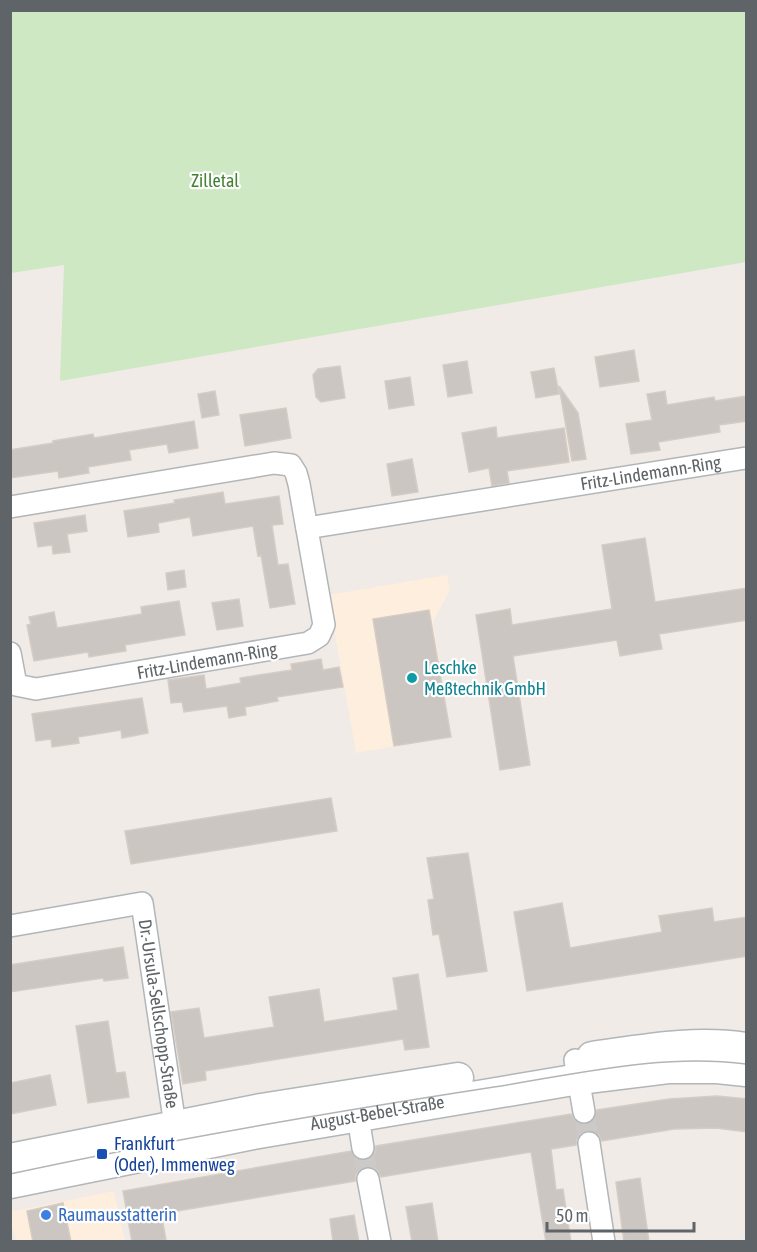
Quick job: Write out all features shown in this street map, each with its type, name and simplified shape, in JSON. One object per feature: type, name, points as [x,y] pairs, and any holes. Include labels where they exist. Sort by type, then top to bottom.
[{"type":"street","name":"Fritz-Lindemann-Ring","points":[[307,528],[747,458]]},
{"type":"street","name":"Fritz-Lindemann-Ring","points":[[10,507],[274,463],[291,465],[296,473],[324,625],[319,636],[308,643],[36,689],[16,685],[10,653]]},
{"type":"street","name":"Dr.-Ursula-Sellschopp-Straße","points":[[10,926],[142,903],[176,1137]]},
{"type":"street","name":"August-Bebel-Straße","points":[[10,1159],[176,1137],[356,1105],[577,1070],[667,1046],[722,1044],[747,1048]]},
{"type":"street","name":"August-Bebel-Straße","points":[[577,1070],[717,1068],[747,1071]]},
{"type":"street","points":[[577,1070],[584,1112]]},
{"type":"street","points":[[356,1105],[363,1148]]},
{"type":"street","name":"August-Bebel-Straße","points":[[10,1183],[176,1137]]},
{"type":"street","points":[[589,1143],[604,1242]]},
{"type":"street","points":[[368,1179],[380,1242]]},
{"type":"shaded area","points":[[447,575],[450,590],[433,622],[451,737],[356,753],[328,595]]},
{"type":"shaded area","points":[[114,1191],[125,1241],[16,1241],[10,1212]]},
{"type":"green space","name":"Zilletal","points":[[11,10],[746,11],[746,262],[60,381],[64,265],[11,273]]},
{"type":"building","points":[[634,350],[639,381],[600,387],[595,357]]},
{"type":"building","points":[[467,361],[472,393],[448,397],[443,365]]},
{"type":"building","points":[[340,366],[345,398],[321,402],[316,397],[313,375],[318,369]]},
{"type":"building","points":[[554,368],[559,394],[536,398],[531,372]]},
{"type":"building","points":[[410,377],[414,405],[389,409],[385,381]]},
{"type":"building","points":[[559,386],[578,413],[586,459],[572,461]]},
{"type":"building","points":[[215,391],[219,415],[202,418],[198,394]]},
{"type":"building","points":[[665,391],[667,405],[714,397],[715,401],[747,396],[747,421],[719,425],[720,432],[658,442],[660,450],[631,454],[626,424],[652,420],[647,394]]},
{"type":"building","points":[[286,408],[291,438],[245,446],[240,415]]},
{"type":"building","points":[[194,421],[198,448],[169,453],[167,444],[129,450],[131,460],[88,467],[89,473],[59,478],[58,471],[10,478],[10,450],[93,434],[94,438]]},
{"type":"building","points":[[496,427],[497,438],[564,428],[569,462],[507,471],[509,483],[492,486],[489,468],[469,472],[462,433]]},
{"type":"building","points":[[412,459],[418,492],[392,496],[387,464]]},
{"type":"building","points":[[223,492],[225,504],[279,496],[283,524],[272,525],[278,565],[288,564],[295,604],[270,608],[261,555],[258,556],[253,526],[193,536],[190,517],[158,523],[159,532],[128,537],[124,511]]},
{"type":"building","points":[[85,515],[87,531],[67,534],[70,552],[53,554],[52,545],[38,547],[34,523]]},
{"type":"building","points":[[645,538],[655,602],[747,588],[747,620],[659,634],[662,649],[620,656],[617,640],[513,656],[530,765],[500,770],[476,615],[510,609],[512,625],[612,609],[602,545]]},
{"type":"building","points":[[184,570],[186,587],[168,590],[166,573]]},
{"type":"building","points":[[239,599],[243,626],[217,630],[212,603]]},
{"type":"building","points":[[179,601],[185,635],[125,645],[126,651],[89,657],[88,652],[34,661],[27,625],[31,624],[29,617],[54,612],[57,628],[142,614],[141,607]]},
{"type":"building","name":"Leschke Meßtechnik GmbH","points":[[429,610],[451,737],[394,746],[373,619]]},
{"type":"building","points":[[321,659],[323,670],[339,667],[343,687],[277,697],[278,701],[245,707],[246,715],[229,718],[227,706],[184,712],[182,702],[171,703],[168,680],[204,675],[206,689],[241,683],[240,678],[292,670],[291,664]]},
{"type":"building","points":[[142,698],[148,733],[122,738],[121,730],[78,737],[79,743],[52,747],[51,739],[36,741],[32,714]]},
{"type":"building","points":[[331,798],[337,831],[131,864],[125,831]]},
{"type":"building","points":[[468,853],[487,971],[447,977],[439,934],[433,935],[428,900],[434,899],[427,858]]},
{"type":"building","points":[[562,903],[570,948],[662,932],[659,916],[712,908],[714,922],[747,917],[747,956],[527,991],[514,912]]},
{"type":"building","points":[[123,947],[128,978],[104,981],[103,978],[10,992],[10,965]]},
{"type":"building","points":[[418,974],[429,1047],[405,1050],[403,1039],[205,1071],[206,1080],[183,1084],[171,1012],[199,1008],[204,1038],[274,1027],[269,997],[319,989],[324,1022],[398,1010],[393,978]]},
{"type":"building","points":[[108,1021],[116,1073],[125,1072],[129,1097],[88,1103],[76,1026]]},
{"type":"building","points":[[50,1075],[56,1105],[10,1114],[10,1083]]},
{"type":"building","points":[[717,1096],[747,1099],[747,1132],[716,1128],[674,1129],[602,1141],[599,1135],[588,1130],[581,1133],[576,1145],[551,1149],[556,1190],[563,1189],[571,1242],[546,1242],[531,1152],[381,1177],[373,1167],[365,1167],[356,1174],[355,1181],[177,1211],[173,1216],[162,1218],[166,1240],[132,1242],[123,1191],[351,1151],[358,1160],[366,1160],[375,1153],[376,1146],[571,1114],[575,1121],[586,1125],[593,1121],[597,1110],[669,1099]]},
{"type":"building","points":[[640,1178],[649,1242],[624,1242],[616,1182]]},
{"type":"building","points":[[63,1203],[71,1242],[33,1242],[27,1211]]},
{"type":"building","points":[[432,1203],[438,1242],[412,1242],[406,1207]]},
{"type":"building","points":[[354,1215],[359,1242],[333,1242],[330,1219]]},
{"type":"tunnel","points":[[584,1112],[589,1143]]},
{"type":"tunnel","points":[[363,1148],[368,1179]]},
{"type":"tram line","points":[[10,1174],[252,1127],[620,1066],[683,1061],[746,1064]]},
{"type":"place","name":"Leschke Meßtechnik GmbH","points":[[412,678]]},
{"type":"place","name":"Frankfurt (Oder), Immenweg","points":[[102,1154]]},
{"type":"place","name":"Raumausstatterin","points":[[46,1215]]}]
